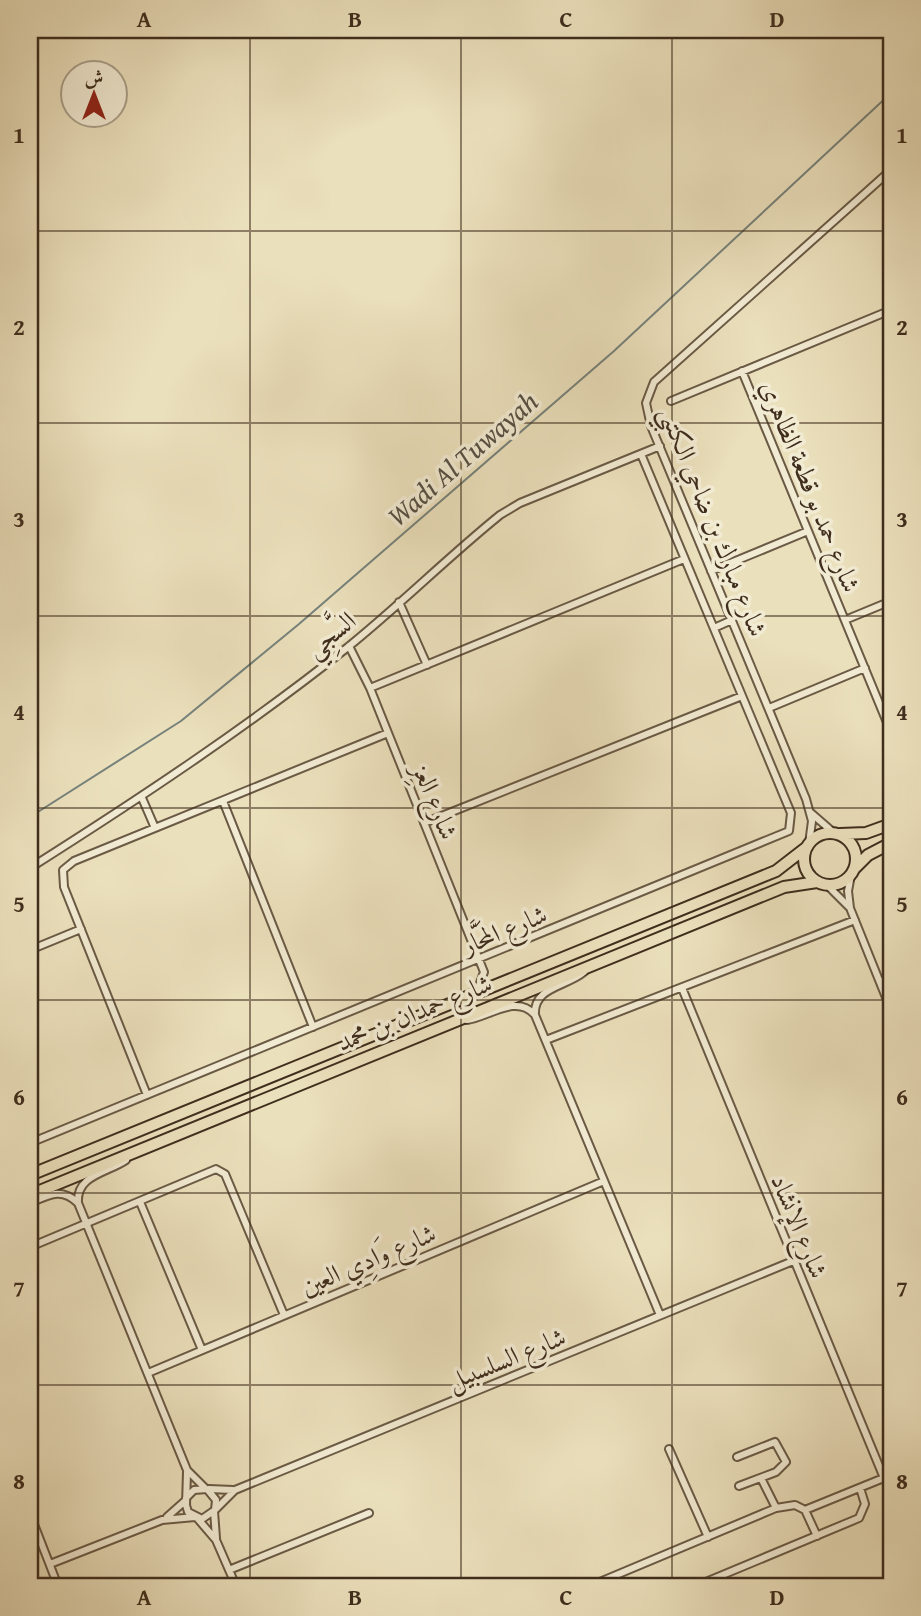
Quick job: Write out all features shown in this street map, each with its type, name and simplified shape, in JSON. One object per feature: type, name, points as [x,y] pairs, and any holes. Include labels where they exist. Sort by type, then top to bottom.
[{"type":"main road","points":[[891,824],[866,833],[820,835],[808,846],[804,863],[822,883],[840,883],[869,855],[891,844]]},
{"type":"main road","points":[[836,834],[852,845],[856,862],[852,872]]},
{"type":"main road","name":"شارع حمدان بن محمد","points":[[30,1175],[776,871],[808,846]]},
{"type":"main road","name":"شارع حمدان بن محمد","points":[[30,1195],[784,887],[822,883]]},
{"type":"street","name":"شارع مبارك بن ضاحي الكتبي","points":[[808,846],[811,813],[660,446],[646,410],[647,396],[653,382],[891,170]]},
{"type":"street","points":[[671,401],[891,310]]},
{"type":"street","name":"شارع حمد بو قطعة الظاهري","points":[[742,371],[891,732]]},
{"type":"street","name":"السَّجِي","points":[[30,868],[142,798],[349,646],[510,509],[660,446]]},
{"type":"street","name":"شارع المَحَّار","points":[[30,1143],[780,838],[789,831],[791,813],[641,454]]},
{"type":"street","points":[[711,571],[808,531]]},
{"type":"street","points":[[370,688],[684,559]]},
{"type":"street","points":[[845,620],[891,601]]},
{"type":"street","points":[[400,602],[427,664]]},
{"type":"street","points":[[714,628],[732,620]]},
{"type":"street","name":"شارع العِز","points":[[349,646],[370,688],[484,972]]},
{"type":"street","points":[[769,708],[865,668]]},
{"type":"street","points":[[424,823],[742,696]]},
{"type":"street","points":[[147,1095],[62,883],[66,866],[388,733]]},
{"type":"street","points":[[142,798],[155,828]]},
{"type":"street","points":[[223,802],[313,1027]]},
{"type":"street","name":"شارع مبارك بن ضاحي الكتبي","points":[[811,813],[836,834]]},
{"type":"street","points":[[852,872],[848,891],[850,908],[891,1010]]},
{"type":"street","points":[[822,883],[850,908]]},
{"type":"street","points":[[891,890],[887,904],[891,915]]},
{"type":"street","points":[[546,1040],[855,920]]},
{"type":"street","points":[[30,950],[81,929]]},
{"type":"street","points":[[590,966],[576,978],[542,994],[536,1002],[536,1015],[660,1315]]},
{"type":"street","points":[[477,991],[484,972],[503,982]]},
{"type":"street","points":[[880,982],[891,977]]},
{"type":"street","name":"شارع الإنشاد","points":[[682,988],[884,1478]]},
{"type":"street","points":[[451,1021],[481,1018],[515,1005],[526,1007],[536,1015]]},
{"type":"street","points":[[136,1152],[112,1169],[82,1182],[77,1191],[78,1203],[187,1470],[214,1495],[216,1540]]},
{"type":"street","points":[[30,1247],[216,1169],[225,1174],[285,1315]]},
{"type":"street","name":"شارع وَادِي العين","points":[[148,1373],[604,1181]]},
{"type":"street","points":[[30,1203],[58,1192],[68,1195],[78,1203]]},
{"type":"street","points":[[140,1202],[202,1350]]},
{"type":"street","name":"شارع السلسبيل","points":[[214,1511],[234,1490],[793,1261]]},
{"type":"street","points":[[737,1457],[777,1443],[786,1462],[776,1472],[739,1486]]},
{"type":"street","points":[[669,1449],[708,1538]]},
{"type":"street","points":[[187,1470],[188,1512],[216,1540],[236,1586]]},
{"type":"street","points":[[805,1510],[891,1475]]},
{"type":"street","points":[[761,1478],[776,1508]]},
{"type":"street","points":[[696,1586],[817,1536],[862,1514],[865,1504],[860,1488]]},
{"type":"street","points":[[162,1520],[194,1490],[206,1489]]},
{"type":"street","name":"شارع السلسبيل","points":[[206,1489],[234,1490]]},
{"type":"street","points":[[590,1586],[776,1508],[795,1505],[805,1510],[817,1536]]},
{"type":"street","points":[[50,1564],[162,1520],[206,1518],[214,1511]]},
{"type":"street","points":[[229,1570],[369,1513]]},
{"type":"street","points":[[30,1514],[58,1586]]},
{"type":"waterway","name":"Wadi Al Tuwayah","points":[[30,817],[181,721],[299,624],[614,351],[891,93]]}]
